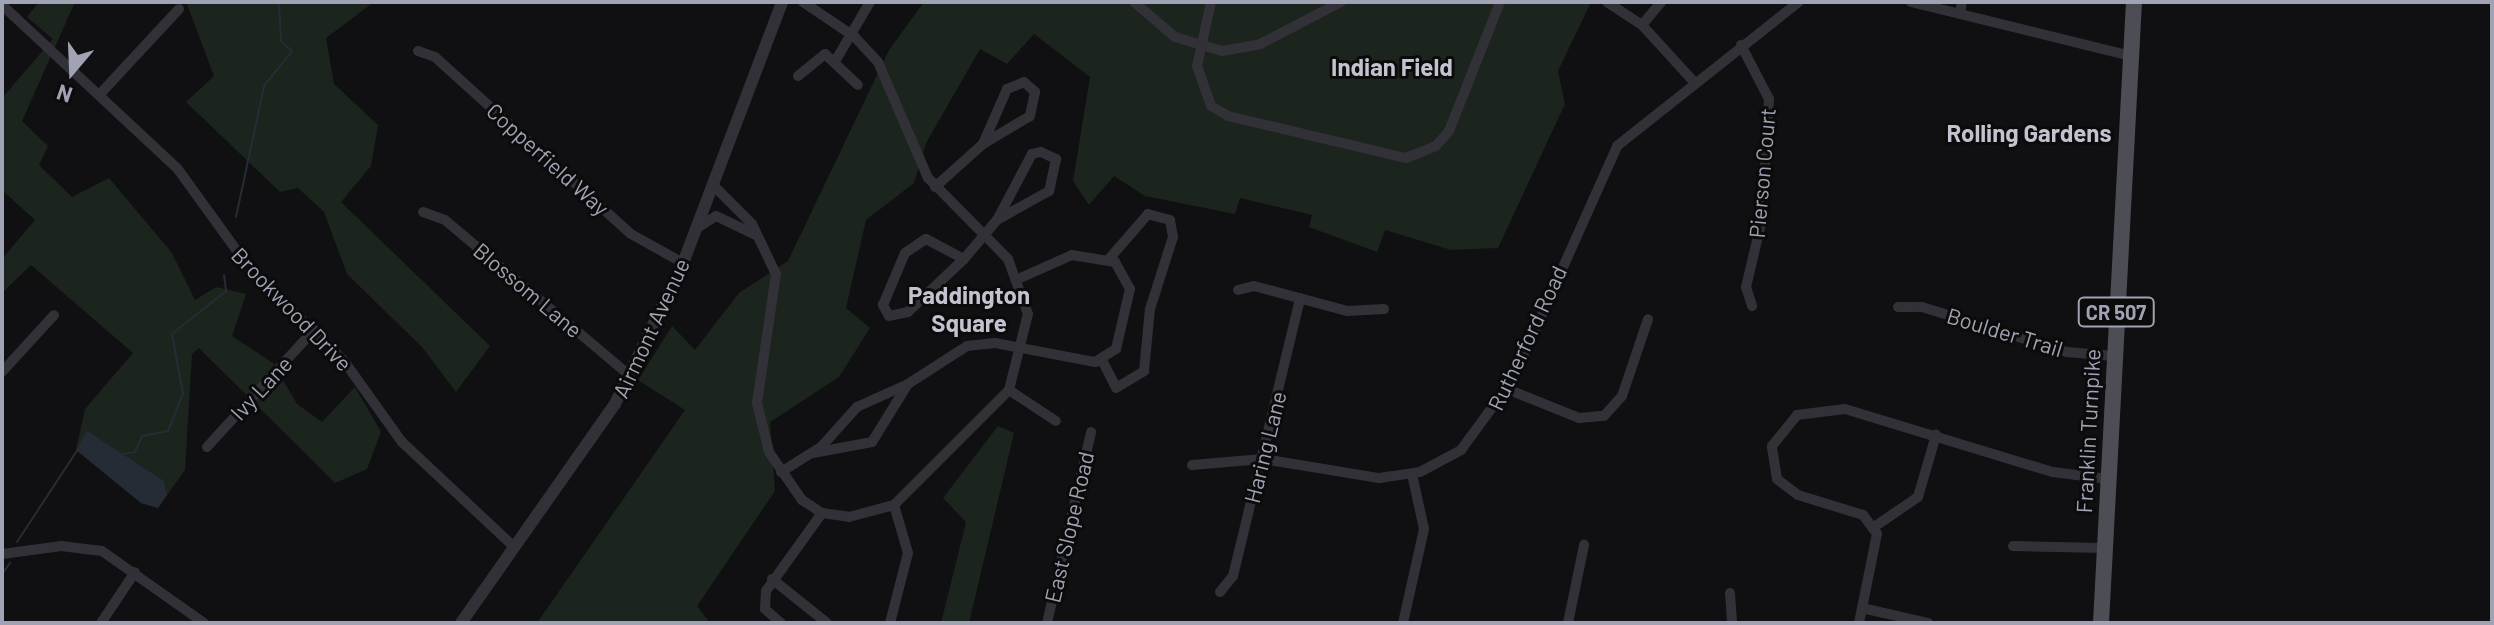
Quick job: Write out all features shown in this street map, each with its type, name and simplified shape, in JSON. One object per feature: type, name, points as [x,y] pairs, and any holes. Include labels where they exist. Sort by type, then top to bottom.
[{"type":"main road","name":"Franklin Turnpike","points":[[2101,623],[2134,2]]},
{"type":"street","name":"Airmont Avenue","points":[[461,623],[513,546],[601,429],[629,375],[683,263],[782,2]]},
{"type":"street","points":[[713,185],[761,239],[778,289],[757,416],[781,472],[822,513],[849,517],[894,505],[1009,390],[1023,351],[1028,314],[1018,279],[984,234],[935,187],[888,80],[855,37],[803,2]]},
{"type":"street","points":[[837,58],[855,37],[870,2]]},
{"type":"street","points":[[1134,2],[1167,32],[1200,48],[1260,44],[1341,2]]},
{"type":"street","points":[[1211,2],[1200,48],[1200,89],[1219,112],[1406,158],[1426,152],[1449,131],[1500,2]]},
{"type":"street","points":[[1607,2],[1642,25],[1694,82]]},
{"type":"street","points":[[1642,25],[1661,2]]},
{"type":"street","name":"Rutherford Road","points":[[1192,465],[1263,459],[1364,478],[1412,474],[1473,439],[1507,389],[1607,161],[1629,133],[1799,2]]},
{"type":"street","points":[[1911,2],[2131,56]]},
{"type":"street","points":[[1960,14],[1962,2]]},
{"type":"street","name":"Brookwood Drive","points":[[2,5],[177,168],[250,269],[314,330],[402,442],[513,546]]},
{"type":"street","points":[[100,94],[179,9]]},
{"type":"street","name":"Pierson Court","points":[[1741,45],[1769,99],[1762,219],[1746,287],[1752,306]]},
{"type":"street","name":"Copperfield Way","points":[[418,51],[435,57],[631,234],[683,263]]},
{"type":"street","points":[[798,76],[816,56],[837,58],[858,85]]},
{"type":"street","points":[[935,187],[983,144],[1026,121],[1035,98],[1029,83],[1007,89],[983,144]]},
{"type":"street","points":[[964,259],[934,238],[913,243],[885,313],[903,316],[964,259],[997,220],[1032,154],[1052,155],[1045,196],[997,220]]},
{"type":"street","name":"Blossom Lane","points":[[423,212],[445,220],[629,375]]},
{"type":"street","points":[[1102,360],[1116,388],[1140,376],[1151,304],[1173,237],[1170,220],[1148,214],[1109,259]]},
{"type":"street","points":[[696,229],[716,216],[761,239]]},
{"type":"street","points":[[1018,279],[1072,255],[1109,259],[1126,274],[1129,301],[1122,338],[1102,360]]},
{"type":"street","points":[[1238,290],[1300,298],[1347,311],[1384,309]]},
{"type":"street","name":"Haring Lane","points":[[1220,592],[1233,576],[1300,298]]},
{"type":"street","points":[[1129,301],[1151,304]]},
{"type":"street","name":"Boulder Trail","points":[[1898,307],[1913,304],[2067,352],[2113,356]]},
{"type":"street","points":[[2,372],[54,315]]},
{"type":"street","points":[[1507,389],[1579,418],[1604,416],[1622,396],[1648,319]]},
{"type":"street","name":"Ivy Lane","points":[[207,447],[314,330]]},
{"type":"street","points":[[781,472],[813,453],[857,407],[908,384],[967,346],[1102,360]]},
{"type":"street","points":[[813,453],[872,442],[908,384]]},
{"type":"street","points":[[1009,390],[1056,421]]},
{"type":"street","points":[[1874,527],[1863,515],[1782,486],[1770,464],[1776,437],[1797,415],[1832,408],[1936,435],[2053,472],[2108,479]]},
{"type":"street","name":"East Slope Road","points":[[1047,623],[1091,432]]},
{"type":"street","points":[[1859,623],[1874,527],[1918,497],[1936,435]]},
{"type":"street","points":[[1403,623],[1424,529],[1412,474]]},
{"type":"street","points":[[890,623],[908,553],[894,505]]},
{"type":"street","points":[[781,623],[765,609],[772,579],[800,552],[822,513]]},
{"type":"street","points":[[1568,623],[1584,545]]},
{"type":"street","points":[[2,554],[75,546],[102,551],[204,623]]},
{"type":"street","points":[[2013,546],[2105,548]]},
{"type":"street","points":[[101,623],[135,572]]},
{"type":"street","points":[[772,579],[827,623]]},
{"type":"street","points":[[1730,593],[1732,623]]},
{"type":"street","points":[[1862,608],[1928,623]]},
{"type":"shaded area","points":[[39,2],[75,2],[22,121],[48,146],[39,165],[72,197],[109,178],[172,253],[195,300],[216,287],[246,294],[232,336],[273,363],[297,404],[322,422],[355,387],[381,432],[367,469],[335,483],[199,348],[192,354],[185,470],[158,508],[141,503],[76,450],[85,409],[133,353],[31,265],[2,293],[2,259],[35,220],[2,190],[2,98],[53,39],[27,17]]},
{"type":"shaded area","points":[[186,2],[374,2],[326,38],[334,84],[378,125],[371,166],[341,202],[490,346],[456,392],[422,347],[347,274],[324,212],[298,188],[280,192],[186,102],[214,76]]},
{"type":"shaded area","points":[[924,2],[1591,2],[1558,71],[1565,104],[1498,248],[1451,250],[1385,230],[1377,252],[1309,227],[1312,215],[1240,198],[1235,214],[1145,196],[1114,176],[1089,205],[1073,181],[1090,77],[1034,34],[1007,64],[980,49],[926,143],[914,183],[866,220],[846,308],[870,328],[839,377],[770,422],[775,491],[697,606],[710,623],[537,623],[685,410],[638,380],[672,326],[695,350],[739,293],[788,261],[889,50]]},
{"type":"shaded area","points":[[998,426],[1014,433],[969,623],[941,623],[966,522],[943,498]]},
{"type":"shaded area","points":[[87,431],[164,481],[167,495],[158,508],[141,503],[76,450]]},
{"type":"waterway","points":[[236,217],[264,86],[292,51],[281,41],[279,2]]},
{"type":"waterway","points":[[123,454],[135,452],[142,436],[168,431],[183,394],[172,334],[226,291],[224,275]]},
{"type":"waterway","points":[[17,542],[78,449]]},
{"type":"waterway","points":[[2,574],[10,563]]},
{"type":"district","name":"Indian Field","points":[[1392,67]]},
{"type":"district","name":"Rolling Gardens","points":[[2029,133]]},
{"type":"district","name":"Paddington Square","points":[[969,309]]}]
